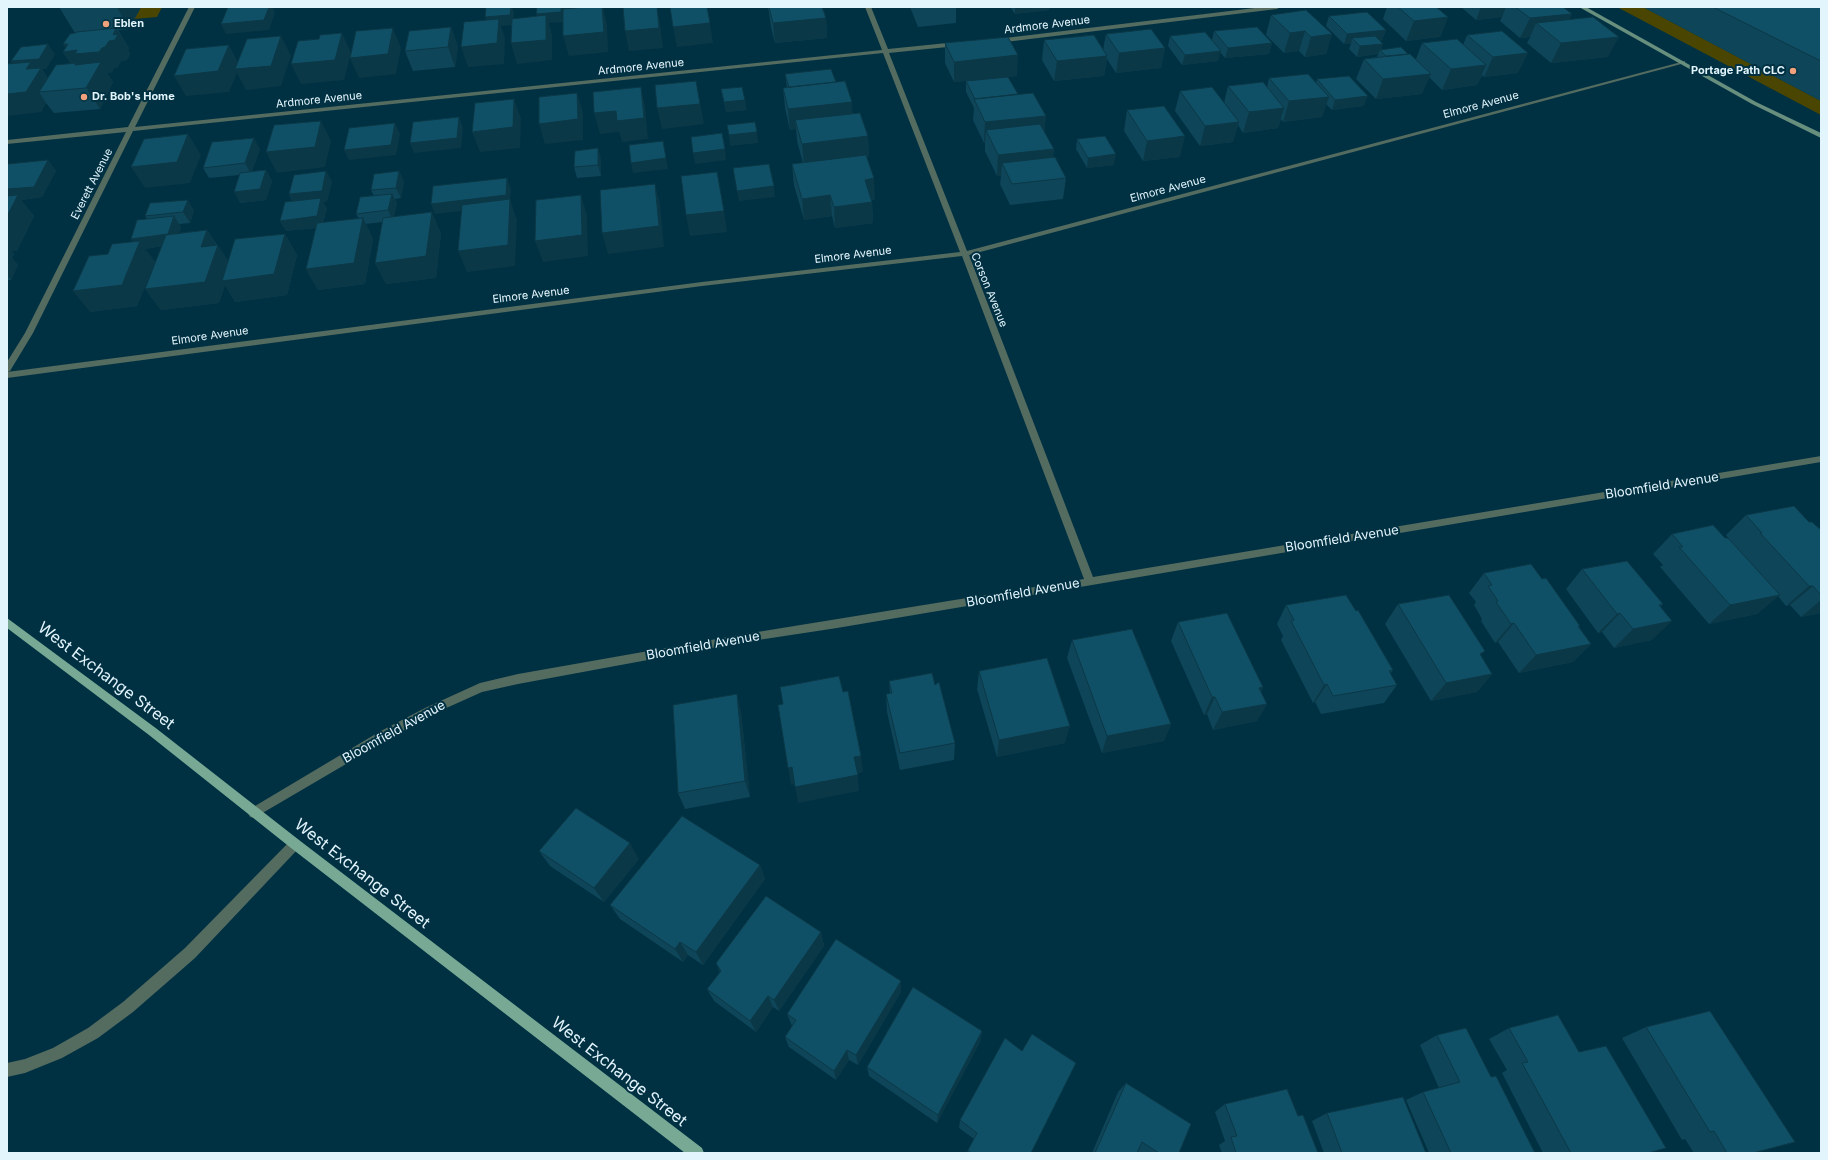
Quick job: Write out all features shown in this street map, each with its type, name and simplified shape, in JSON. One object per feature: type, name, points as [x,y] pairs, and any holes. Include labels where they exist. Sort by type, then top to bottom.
[{"type":"main road","points":[[1582,7],[1754,103],[1821,136]]},
{"type":"main road","name":"West Exchange Street","points":[[7,622],[153,732],[295,844],[697,1153]]},
{"type":"street","name":"Everett Avenue","points":[[7,369],[29,333],[192,7]]},
{"type":"street","name":"Corson Avenue","points":[[868,7],[963,254],[1037,440],[1090,581]]},
{"type":"street","name":"Ardmore Avenue","points":[[989,42],[1277,7]]},
{"type":"street","name":"Ardmore Avenue","points":[[7,142],[885,51],[966,44]]},
{"type":"street","name":"Elmore Avenue","points":[[7,375],[702,284],[963,254],[1682,62]]},
{"type":"street","name":"Bloomfield Avenue","points":[[254,812],[383,736],[429,711],[480,688],[518,679],[745,638],[837,624],[1821,459]]},
{"type":"street","points":[[7,1070],[25,1066],[57,1053],[93,1033],[128,1007],[190,953],[295,844]]},
{"type":"shaded area","points":[[141,7],[162,7],[157,17],[134,19]]},
{"type":"shaded area","points":[[1617,7],[1643,7],[1821,101],[1821,115]]},
{"type":"building","points":[[228,7],[269,7],[264,20],[221,24]]},
{"type":"building","points":[[486,7],[511,7],[510,15],[485,17]]},
{"type":"building","points":[[537,7],[561,7],[561,12],[536,14]]},
{"type":"building","points":[[602,7],[604,32],[563,36],[563,9]]},
{"type":"building","points":[[623,7],[657,7],[659,28],[625,31]]},
{"type":"building","points":[[670,7],[707,7],[710,23],[673,27]]},
{"type":"building","points":[[769,7],[822,7],[826,18],[773,23]]},
{"type":"building","points":[[1398,7],[1436,7],[1448,17],[1414,21]]},
{"type":"building","points":[[1515,7],[1563,7],[1572,14],[1530,18]]},
{"type":"building","points":[[1713,7],[1821,7],[1821,61]]},
{"type":"building","points":[[1306,10],[1332,34],[1311,37],[1305,31],[1290,33],[1271,15]]},
{"type":"building","points":[[1367,12],[1386,30],[1347,34],[1329,16]]},
{"type":"building","points":[[546,15],[546,40],[511,43],[512,19]]},
{"type":"building","points":[[1593,17],[1619,37],[1561,43],[1536,23]]},
{"type":"building","points":[[499,19],[497,43],[461,47],[464,22]]},
{"type":"building","points":[[451,27],[448,47],[405,51],[409,31]]},
{"type":"building","points":[[1257,27],[1272,43],[1228,48],[1214,31]]},
{"type":"building","points":[[116,28],[113,35],[118,34],[115,40],[109,41],[99,52],[75,54],[77,50],[63,52],[68,44],[63,44],[70,34]]},
{"type":"building","points":[[393,28],[388,54],[350,58],[356,31]]},
{"type":"building","points":[[1151,29],[1165,48],[1119,53],[1106,34]]},
{"type":"building","points":[[1502,31],[1528,53],[1493,57],[1467,35]]},
{"type":"building","points":[[1205,32],[1221,51],[1185,55],[1170,36]]},
{"type":"building","points":[[342,33],[335,60],[291,64],[298,41],[319,39],[320,35]]},
{"type":"building","points":[[1094,35],[1107,56],[1057,61],[1044,40]]},
{"type":"building","points":[[281,36],[271,66],[235,69],[247,39]]},
{"type":"building","points":[[1375,36],[1383,44],[1360,46],[1352,38]]},
{"type":"building","points":[[1008,37],[1018,55],[954,62],[945,43]]},
{"type":"building","points":[[1457,39],[1486,65],[1451,69],[1422,43]]},
{"type":"building","points":[[48,44],[39,59],[11,61],[21,47]]},
{"type":"building","points":[[229,45],[218,71],[174,76],[186,49]]},
{"type":"building","points":[[1401,47],[1408,54],[1386,56],[1380,50]]},
{"type":"building","points":[[1410,54],[1431,74],[1383,79],[1364,59]]},
{"type":"building","points":[[31,62],[26,69],[41,68],[26,92],[7,94],[7,64]]},
{"type":"building","points":[[101,62],[86,88],[39,92],[56,65],[76,63],[75,65]]},
{"type":"building","points":[[831,69],[836,82],[789,87],[785,74]]},
{"type":"building","points":[[1308,74],[1329,97],[1289,101],[1269,78]]},
{"type":"building","points":[[1349,76],[1368,96],[1335,100],[1317,79]]},
{"type":"building","points":[[1008,77],[1018,94],[975,99],[966,81]]},
{"type":"building","points":[[696,81],[700,104],[657,108],[655,85]]},
{"type":"building","points":[[845,81],[852,102],[788,109],[783,88]]},
{"type":"building","points":[[1263,82],[1284,108],[1249,112],[1228,86]]},
{"type":"building","points":[[641,87],[644,118],[617,121],[616,111],[594,113],[593,92]]},
{"type":"building","points":[[742,87],[745,100],[724,102],[721,89]]},
{"type":"building","points":[[1212,87],[1239,122],[1205,126],[1180,91]]},
{"type":"building","points":[[577,93],[578,119],[539,124],[539,97]]},
{"type":"building","points":[[1033,93],[1046,116],[985,122],[974,99]]},
{"type":"building","points":[[514,99],[513,127],[472,132],[475,103]]},
{"type":"building","points":[[1164,106],[1185,136],[1147,141],[1127,110]]},
{"type":"building","points":[[860,113],[868,136],[802,144],[795,120]]},
{"type":"building","points":[[459,117],[457,138],[410,143],[413,122]]},
{"type":"building","points":[[321,121],[315,147],[266,152],[274,125]]},
{"type":"building","points":[[755,122],[757,132],[729,135],[727,125]]},
{"type":"building","points":[[395,123],[391,145],[344,150],[349,128]]},
{"type":"building","points":[[1040,124],[1054,149],[998,155],[986,130]]},
{"type":"building","points":[[722,133],[725,149],[693,153],[691,137]]},
{"type":"building","points":[[188,134],[177,162],[131,167],[144,139]]},
{"type":"building","points":[[1105,136],[1116,154],[1088,158],[1077,139]]},
{"type":"building","points":[[254,138],[245,163],[203,168],[212,142]]},
{"type":"building","points":[[663,141],[666,158],[631,163],[629,145]]},
{"type":"building","points":[[598,148],[598,165],[574,167],[575,151]]},
{"type":"building","points":[[866,155],[874,178],[865,180],[872,202],[834,207],[830,195],[802,199],[792,164]]},
{"type":"building","points":[[1055,157],[1066,178],[1012,184],[1002,163]]},
{"type":"building","points":[[48,160],[34,187],[7,189],[8,164]]},
{"type":"building","points":[[769,164],[774,186],[737,191],[733,168]]},
{"type":"building","points":[[266,170],[260,189],[234,192],[240,173]]},
{"type":"building","points":[[326,171],[322,191],[289,194],[294,175]]},
{"type":"building","points":[[399,171],[396,188],[371,190],[374,174]]},
{"type":"building","points":[[717,172],[724,211],[686,215],[681,176]]},
{"type":"building","points":[[507,178],[506,195],[431,204],[433,186]]},
{"type":"building","points":[[655,184],[659,226],[602,233],[600,190]]},
{"type":"building","points":[[392,194],[388,210],[356,214],[360,197]]},
{"type":"building","points":[[18,195],[7,216],[7,196]]},
{"type":"building","points":[[581,195],[582,235],[535,241],[536,200]]},
{"type":"building","points":[[321,198],[317,216],[280,221],[285,202]]},
{"type":"building","points":[[510,199],[508,245],[458,251],[462,205]]},
{"type":"building","points":[[188,200],[183,212],[145,216],[150,203]]},
{"type":"building","points":[[432,212],[426,256],[375,263],[383,218]]},
{"type":"building","points":[[174,216],[168,234],[131,239],[137,220]]},
{"type":"building","points":[[363,218],[354,263],[306,269],[317,223]]},
{"type":"building","points":[[207,230],[201,247],[218,245],[205,282],[145,289],[166,235]]},
{"type":"building","points":[[285,234],[274,274],[222,281],[235,239]]},
{"type":"building","points":[[140,241],[122,285],[73,291],[89,256],[108,254],[112,244]]},
{"type":"building","points":[[1794,506],[1809,522],[1812,522],[1821,530],[1821,595],[1813,586],[1809,586],[1760,533],[1762,533],[1746,515]]},
{"type":"building","points":[[1713,525],[1725,538],[1728,538],[1780,595],[1730,605],[1679,547],[1683,547],[1672,534]]},
{"type":"building","points":[[1627,561],[1663,604],[1659,605],[1672,621],[1633,629],[1620,613],[1617,614],[1582,569]]},
{"type":"building","points":[[1531,564],[1542,579],[1546,578],[1591,644],[1536,655],[1514,623],[1511,624],[1496,602],[1498,601],[1488,586],[1492,585],[1484,573]]},
{"type":"building","points":[[1346,595],[1356,611],[1358,610],[1393,670],[1389,671],[1397,685],[1333,696],[1327,684],[1324,685],[1291,621],[1294,620],[1286,605]]},
{"type":"building","points":[[1449,595],[1485,651],[1480,654],[1492,674],[1446,683],[1398,604]]},
{"type":"building","points":[[1227,613],[1263,687],[1259,688],[1267,704],[1222,712],[1215,697],[1212,697],[1178,622]]},
{"type":"building","points":[[1132,629],[1171,724],[1107,736],[1072,640]]},
{"type":"building","points":[[1047,658],[1070,726],[999,740],[979,671]]},
{"type":"building","points":[[932,673],[935,685],[939,682],[955,743],[900,753],[886,694],[892,693],[889,681]]},
{"type":"building","points":[[839,676],[843,692],[848,691],[861,756],[854,757],[858,775],[795,787],[792,767],[788,768],[778,705],[783,704],[780,687]]},
{"type":"building","points":[[737,694],[745,781],[678,793],[673,705]]},
{"type":"building","points":[[576,808],[630,843],[594,888],[539,851]]},
{"type":"building","points":[[682,816],[760,865],[696,952],[680,942],[675,949],[610,905]]},
{"type":"building","points":[[766,896],[821,932],[774,1000],[768,996],[750,1021],[707,989],[721,971],[716,963]]},
{"type":"building","points":[[836,939],[901,981],[856,1055],[847,1050],[834,1071],[785,1037],[796,1020],[787,1014]]},
{"type":"building","points":[[913,987],[982,1031],[938,1115],[867,1067]]},
{"type":"building","points":[[1710,1011],[1795,1142],[1753,1153],[1727,1153],[1714,1131],[1710,1132],[1646,1027]]},
{"type":"building","points":[[1558,1015],[1579,1052],[1606,1046],[1666,1148],[1648,1153],[1571,1153],[1522,1063],[1528,1062],[1509,1028]]},
{"type":"building","points":[[1466,1028],[1491,1077],[1496,1076],[1535,1153],[1451,1153],[1423,1092],[1460,1082],[1437,1035]]},
{"type":"building","points":[[1032,1034],[1076,1063],[1031,1153],[971,1153],[968,1150],[977,1133],[960,1120],[1005,1038],[1022,1051]]},
{"type":"building","points":[[1126,1083],[1191,1124],[1179,1153],[1159,1153],[1142,1142],[1137,1153],[1095,1153]]},
{"type":"building","points":[[1287,1089],[1298,1116],[1303,1115],[1318,1153],[1236,1153],[1231,1137],[1237,1136],[1225,1104]]},
{"type":"building","points":[[1403,1097],[1426,1153],[1342,1153],[1327,1113]]},
{"type":"place","name":"Eblen","points":[[106,24]]},
{"type":"place","name":"Portage Path CLC","points":[[1793,71]]},
{"type":"place","name":"Dr. Bob's Home","points":[[84,97]]}]
